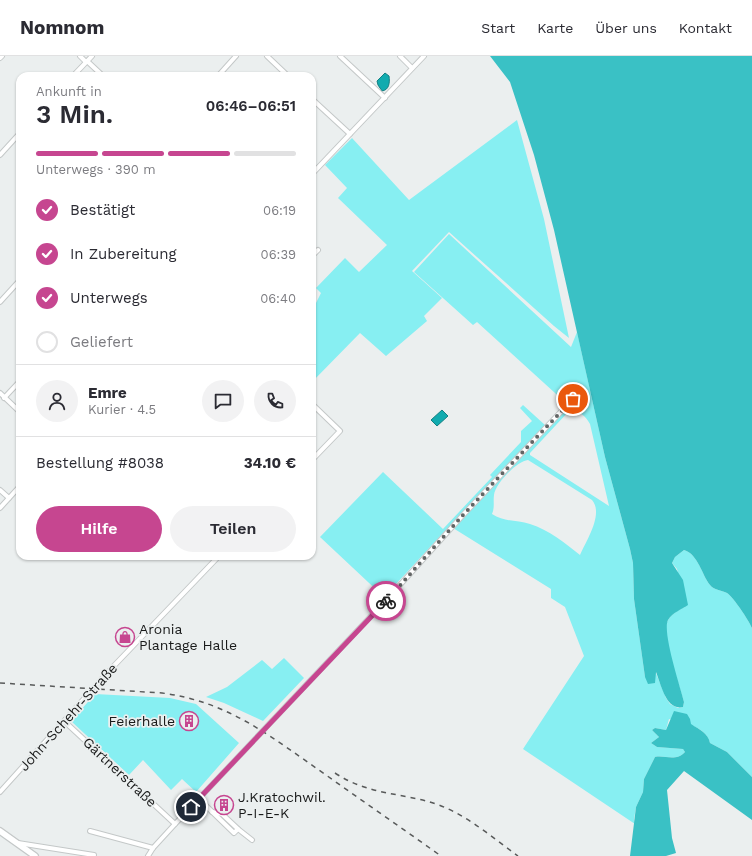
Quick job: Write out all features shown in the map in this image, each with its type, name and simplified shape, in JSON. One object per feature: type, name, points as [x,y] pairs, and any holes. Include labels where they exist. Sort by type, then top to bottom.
[{"type":"main road","points":[[0,831],[35,856]]},
{"type":"street","points":[[80,56],[98,72]]},
{"type":"street","points":[[77,72],[92,56]]},
{"type":"street","points":[[222,72],[236,56]]},
{"type":"street","points":[[267,56],[284,72]]},
{"type":"street","points":[[340,56],[385,98]]},
{"type":"street","points":[[400,56],[412,68]]},
{"type":"street","points":[[316,170],[424,56]]},
{"type":"street","points":[[316,103],[350,134]]},
{"type":"street","points":[[0,155],[16,137]]},
{"type":"street","points":[[0,302],[16,284]]},
{"type":"street","points":[[4,398],[16,385]]},
{"type":"street","points":[[148,856],[153,848],[175,824],[352,637],[468,509],[573,399],[578,389]]},
{"type":"street","points":[[0,394],[16,408]]},
{"type":"street","points":[[316,408],[340,430],[316,456]]},
{"type":"street","points":[[0,490],[9,498]]},
{"type":"street","points":[[0,508],[16,490]]},
{"type":"street","name":"John-Schehr-Straße","points":[[0,792],[109,671],[215,560]]},
{"type":"street","name":"Gärtnerstraße","points":[[64,721],[175,824]]},
{"type":"street","points":[[199,799],[234,833],[238,829],[252,840]]},
{"type":"street","points":[[90,831],[153,848]]},
{"type":"street","points":[[18,843],[94,855]]},
{"type":"shaded area","points":[[490,56],[752,56],[752,628],[741,609],[733,599],[727,593],[710,585],[696,560],[689,552],[684,550],[675,557],[672,563],[683,580],[688,605],[677,611],[668,620],[667,636],[684,702],[683,707],[672,705],[668,701],[656,672],[655,683],[648,684],[645,677],[634,599],[633,563],[605,457],[554,230],[534,155],[510,82]]},
{"type":"shaded area","points":[[385,73],[389,76],[389,84],[388,88],[382,91],[377,81]]},
{"type":"shaded area","points":[[517,120],[544,219],[569,338],[449,232],[412,271],[442,298],[424,316],[427,321],[386,356],[360,333],[316,378],[316,303],[321,293],[316,288],[345,258],[359,272],[387,245],[338,198],[347,188],[325,165],[352,138],[409,200]]},
{"type":"shaded area","points":[[449,234],[571,347],[577,332],[605,457],[633,563],[634,599],[645,677],[655,671],[670,704],[678,708],[683,707],[684,702],[667,643],[666,626],[668,620],[673,614],[685,607],[677,569],[672,563],[675,557],[684,550],[693,556],[712,587],[727,593],[733,599],[752,628],[752,777],[727,752],[710,743],[708,737],[699,729],[688,724],[669,719],[666,730],[655,728],[652,730],[659,737],[651,743],[657,747],[683,749],[685,752],[678,757],[655,757],[644,779],[643,792],[636,807],[634,819],[635,824],[523,749],[584,656],[565,607],[551,598],[551,589],[453,528],[448,533],[445,531],[384,597],[320,537],[383,472],[443,529],[492,477],[490,475],[521,442],[521,431],[532,421],[520,408],[523,405],[545,425],[566,403],[477,322],[473,325],[414,272]],"holes":[[[569,411],[576,411],[582,414],[590,424],[609,506],[530,455],[530,453]],[[528,460],[592,500],[595,506],[595,520],[593,528],[580,555],[544,530],[530,524],[506,520],[492,514],[495,490],[498,485],[502,479],[518,464]]]},
{"type":"shaded area","points":[[442,410],[448,416],[437,426],[431,420]]},
{"type":"shaded area","points":[[284,658],[304,678],[263,721],[224,703],[206,697],[227,687],[262,660],[272,669]]},
{"type":"shaded area","points":[[95,694],[170,698],[196,704],[239,743],[196,792],[182,779],[171,790],[143,760],[129,775],[71,721]]},
{"type":"shaded area","points":[[674,711],[687,714],[691,724],[705,734],[710,743],[727,752],[752,777],[752,820],[684,771],[667,790],[672,838],[676,853],[666,856],[630,856],[636,807],[643,792],[644,779],[655,757],[678,757],[685,752],[683,749],[657,747],[651,743],[659,737],[652,730],[655,728],[666,730]]},
{"type":"railway","points":[[0,683],[162,693],[209,704],[249,723],[287,747],[441,856]]},
{"type":"railway","points":[[335,773],[361,786],[439,805],[460,815],[518,856]]},
{"type":"way so far","points":[[386,601],[463,515],[573,399]]},
{"type":"place","name":"Aronia Plantage Halle","points":[[125,637]]},
{"type":"place","name":"Feierhalle","points":[[189,721]]},
{"type":"place","name":"J.Kratochwil. P-I-E-K","points":[[224,805]]},
{"type":"route","points":[[191,807],[386,601]]}]
